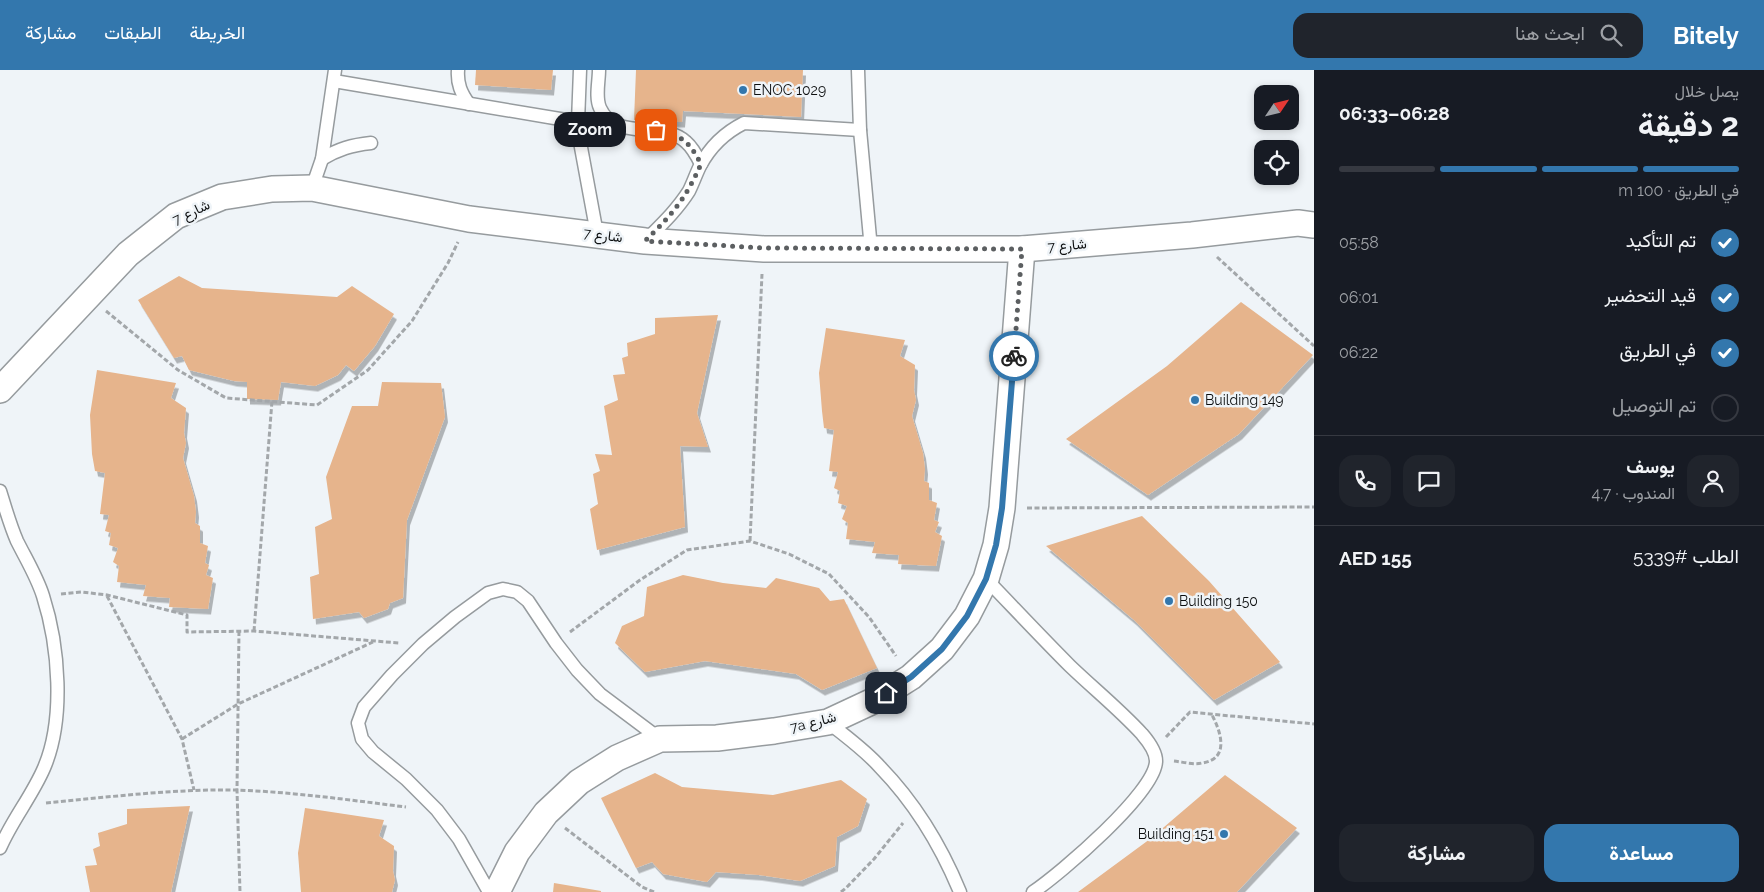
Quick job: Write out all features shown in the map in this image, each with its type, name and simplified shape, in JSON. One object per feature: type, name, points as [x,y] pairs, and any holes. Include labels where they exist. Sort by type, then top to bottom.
[{"type":"street","name":"شارع 7","points":[[0,390],[128,254],[176,216],[222,197],[272,189],[312,188],[469,219],[645,241],[764,248],[1022,249],[1192,235],[1298,223],[1314,225]]},
{"type":"street","name":"7a شارع","points":[[496,892],[517,852],[546,813],[579,782],[617,758],[660,740],[717,738],[828,722],[873,702],[911,677],[942,649],[967,616],[986,579],[996,545],[1002,508],[1022,249]]},
{"type":"lane","points":[[458,70],[457,78],[460,88],[463,96],[470,104]]},
{"type":"lane","points":[[580,70],[578,122],[580,142],[597,234]]},
{"type":"lane","points":[[599,70],[598,97],[600,108],[607,118],[621,127],[674,134],[686,141],[701,164]]},
{"type":"lane","points":[[858,70],[860,130],[871,249]]},
{"type":"lane","points":[[312,188],[322,159],[334,75],[470,104],[578,122]]},
{"type":"lane","points":[[645,241],[678,206],[689,190],[701,164],[720,139],[744,123],[860,130]]},
{"type":"lane","points":[[322,159],[336,150],[353,145],[371,143]]},
{"type":"lane","points":[[0,490],[17,540],[43,596],[54,640],[58,684],[56,726],[45,767],[0,848]]},
{"type":"lane","points":[[986,579],[1071,667],[1143,735],[1155,755],[1155,767],[1147,782],[1117,818],[1084,852],[1033,892]]},
{"type":"lane","points":[[489,892],[459,839],[437,810],[406,779],[373,752],[362,740],[358,723],[364,707],[423,644],[488,593],[502,589],[517,592],[528,601],[556,643],[577,670],[600,694],[660,740]]},
{"type":"lane","points":[[828,722],[879,765],[915,809],[937,843],[960,892]]},
{"type":"path","points":[[88,296],[178,370],[226,398],[317,405],[368,370],[412,321],[448,263],[469,219]]},
{"type":"path","points":[[1192,235],[1314,346]]},
{"type":"path","points":[[750,541],[764,248]]},
{"type":"path","points":[[254,631],[272,401]]},
{"type":"path","points":[[1002,508],[1314,507]]},
{"type":"path","points":[[556,643],[640,580],[687,550],[750,541],[790,554],[829,574],[869,617],[911,677]]},
{"type":"path","points":[[43,596],[82,592],[107,595],[187,615],[187,632],[254,631],[423,644]]},
{"type":"path","points":[[107,595],[182,738],[194,790]]},
{"type":"path","points":[[240,631],[237,790],[240,892]]},
{"type":"path","points":[[182,738],[238,704],[376,641]]},
{"type":"path","points":[[1212,714],[1220,729],[1222,741],[1218,752],[1212,760],[1201,764],[1155,755],[1190,712],[1212,714],[1314,724]]},
{"type":"path","points":[[25,804],[194,790],[237,790],[303,795],[437,810]]},
{"type":"path","points":[[841,892],[874,859],[915,809]]},
{"type":"path","points":[[546,813],[642,887],[654,892]]},
{"type":"building","points":[[476,70],[553,70],[551,90],[475,85]]},
{"type":"building","name":"ENOC 1029","points":[[636,70],[803,70],[801,117],[683,111],[682,122],[634,120]]},
{"type":"building","points":[[179,276],[202,288],[337,297],[352,286],[394,314],[375,346],[354,371],[346,365],[338,375],[315,386],[281,382],[278,400],[247,399],[247,382],[234,381],[189,370],[182,356],[174,358],[138,300]]},
{"type":"building","name":"Building 149","points":[[1241,302],[1313,355],[1239,434],[1148,495],[1066,439],[1167,366]]},
{"type":"building","points":[[718,315],[697,413],[708,447],[680,446],[685,527],[597,550],[590,509],[598,504],[593,474],[600,471],[595,454],[612,455],[604,406],[618,400],[613,375],[625,374],[622,358],[628,356],[627,343],[655,334],[655,318]]},
{"type":"building","points":[[826,328],[905,340],[900,356],[915,365],[914,390],[916,400],[912,416],[923,453],[924,481],[929,483],[929,500],[937,503],[934,520],[939,522],[935,532],[942,536],[936,566],[898,564],[899,555],[872,553],[875,542],[846,539],[848,523],[842,519],[847,506],[838,503],[840,491],[834,488],[838,472],[829,471],[834,430],[824,428],[822,411],[819,373]]},
{"type":"building","points":[[97,370],[176,383],[171,398],[186,408],[184,433],[186,443],[183,458],[194,496],[195,523],[200,526],[200,543],[208,546],[205,563],[209,565],[206,575],[213,578],[208,609],[169,607],[170,598],[143,596],[146,585],[117,582],[119,566],[113,562],[118,548],[109,545],[111,533],[105,531],[109,515],[100,514],[105,473],[95,471],[92,454],[90,415]]},
{"type":"building","points":[[382,382],[441,383],[445,417],[407,520],[403,598],[390,603],[388,609],[364,618],[359,612],[313,619],[310,577],[319,574],[315,527],[332,519],[326,477],[352,406],[378,406]]},
{"type":"building","name":"Building 150","points":[[1142,516],[1209,581],[1280,662],[1214,700],[1134,620],[1046,546]]},
{"type":"building","points":[[683,575],[723,583],[766,588],[776,578],[819,588],[830,601],[844,599],[877,668],[822,690],[796,674],[705,661],[645,672],[615,643],[622,626],[644,616],[647,587]]},
{"type":"building","points":[[655,773],[682,787],[773,795],[841,780],[867,799],[858,826],[837,837],[835,866],[800,881],[759,875],[716,872],[707,882],[663,874],[652,862],[636,868],[601,798]]},
{"type":"building","name":"Building 151","points":[[1225,775],[1297,828],[1237,892],[1078,892],[1150,839]]},
{"type":"building","points":[[190,806],[171,892],[90,892],[85,866],[97,865],[93,849],[100,846],[98,833],[127,824],[127,809]]},
{"type":"building","points":[[305,808],[384,820],[379,836],[394,846],[393,871],[395,880],[392,892],[301,892],[298,853]]},
{"type":"building","points":[[554,883],[601,891],[601,892],[553,892]]},
{"type":"way so far","points":[[656,130],[674,134],[686,141],[701,164],[689,190],[678,206],[645,241],[764,248],[1022,249],[1014,356]]},
{"type":"place","name":"ENOC 1029","points":[[743,90]]},
{"type":"place","name":"Zoom","points":[[656,130]]},
{"type":"place","name":"Building 149","points":[[1195,400]]},
{"type":"place","name":"Building 150","points":[[1169,601]]},
{"type":"place","name":"Building 151","points":[[1224,834]]},
{"type":"route","points":[[886,693],[911,677],[942,649],[967,616],[986,579],[996,545],[1002,508],[1014,356]]}]
